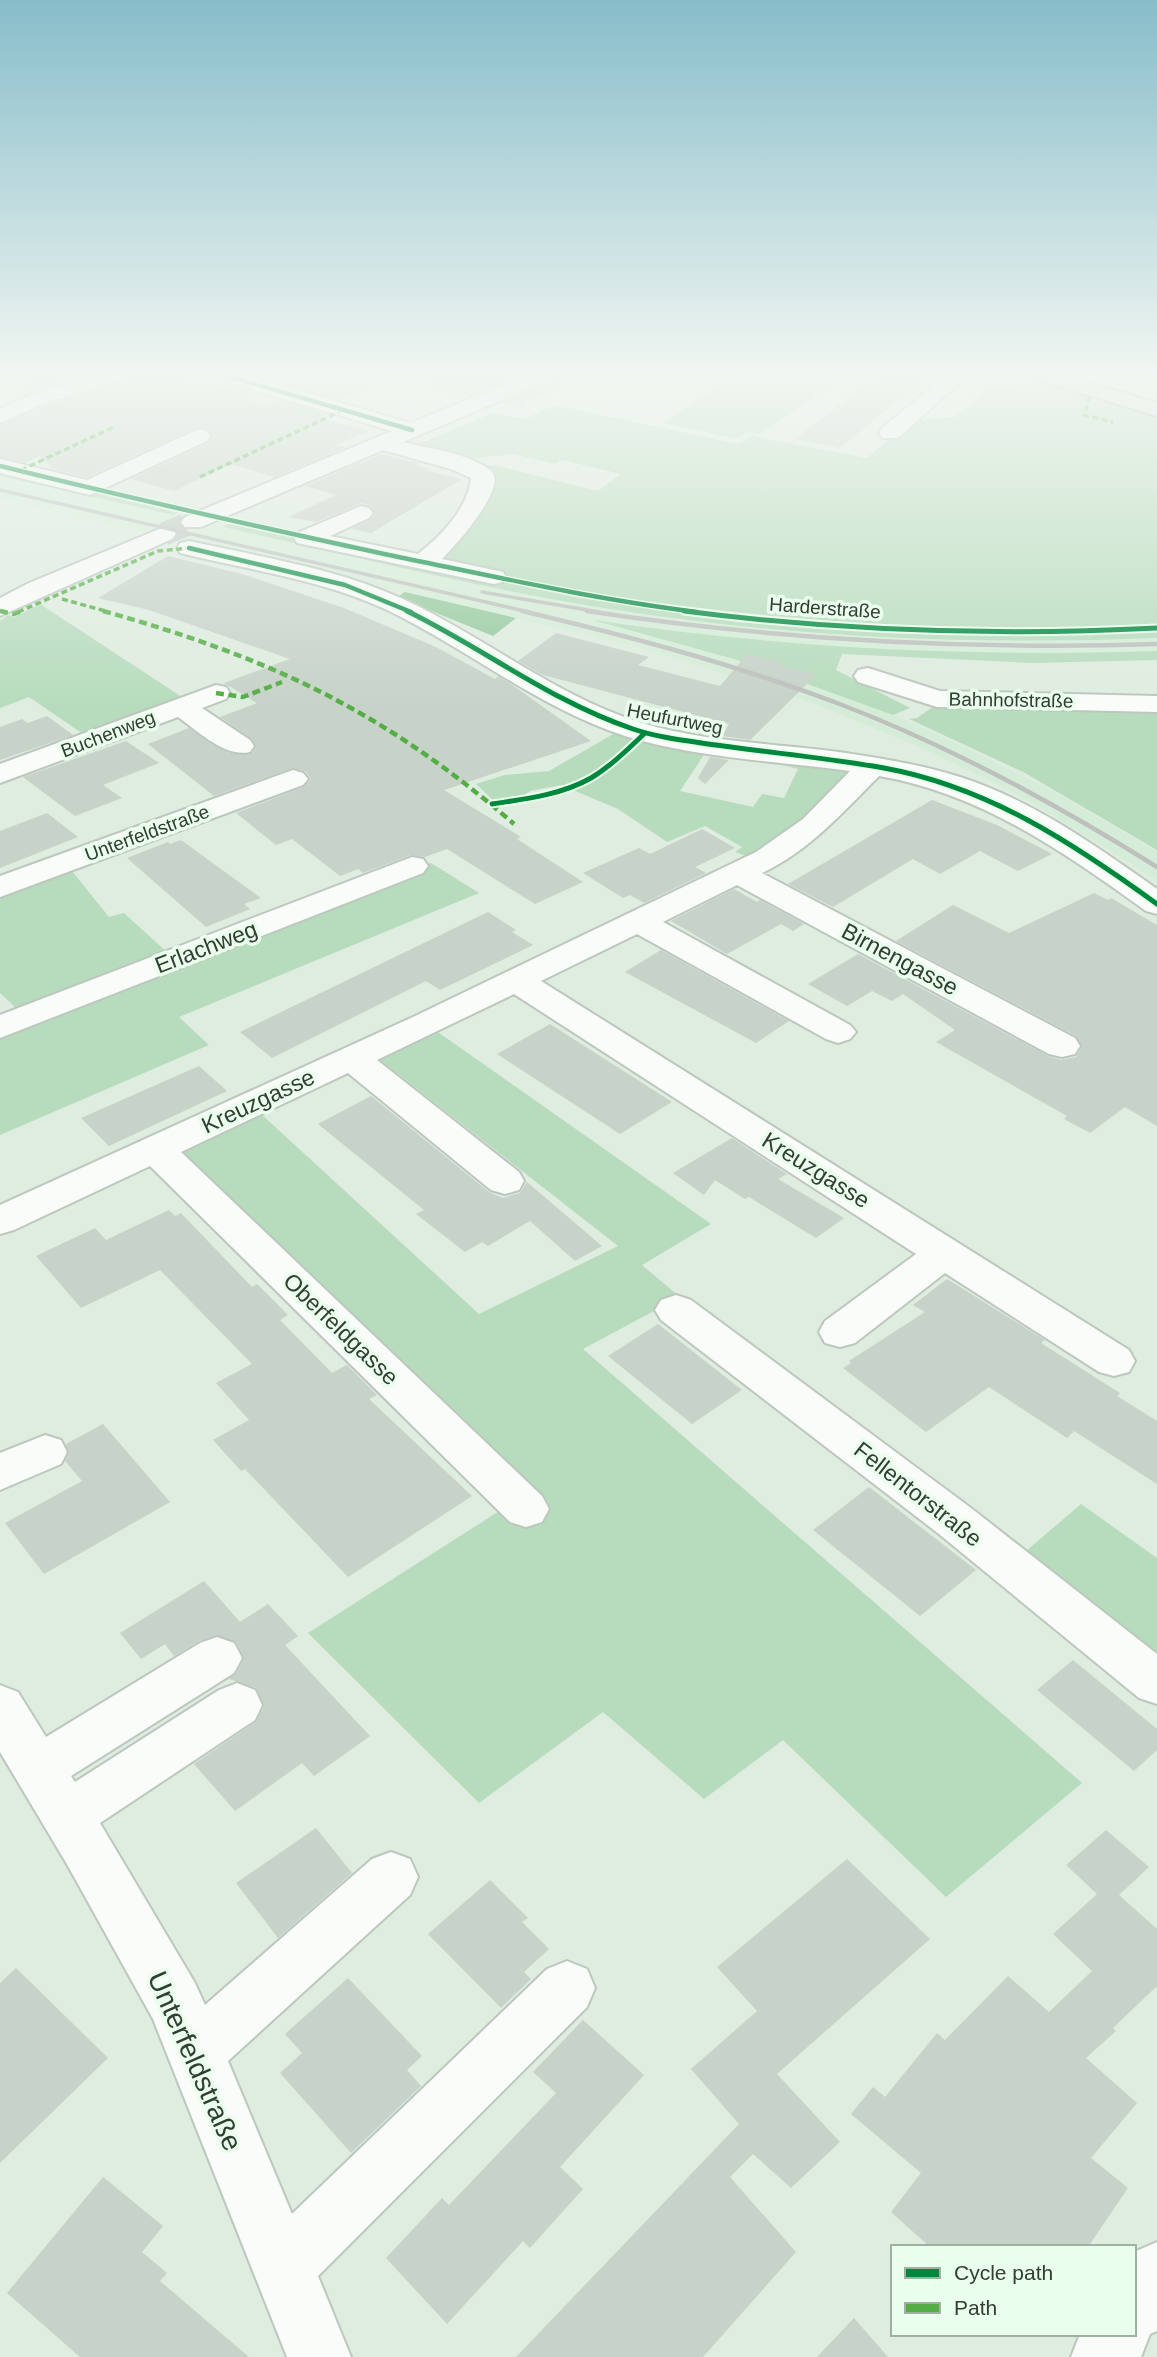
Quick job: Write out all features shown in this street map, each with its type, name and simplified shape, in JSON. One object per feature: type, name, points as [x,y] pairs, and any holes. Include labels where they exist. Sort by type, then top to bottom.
[{"type":"street","name":"Heufurtweg","points":[[295,485],[191,535],[364,591],[452,634],[591,713],[635,730],[939,780],[991,802],[1075,849],[1157,904]]},
{"type":"street","points":[[424,562],[456,528],[481,492],[482,485]]},
{"type":"street","points":[[361,513],[306,538],[494,577]]},
{"type":"street","points":[[0,608],[164,534]]},
{"type":"street","points":[[0,589],[108,540]]},
{"type":"street","name":"Bahnhofstraße","points":[[868,676],[937,699],[1157,704]]},
{"type":"street","name":"Buchenweg","points":[[0,774],[216,693]]},
{"type":"street","points":[[180,706],[240,746]]},
{"type":"street","name":"Kreuzgasse","points":[[0,1222],[352,1058],[738,873],[793,842],[871,767]]},
{"type":"street","name":"Unterfeldstraße","points":[[0,887],[293,779]]},
{"type":"street","name":"Erlachweg","points":[[0,1027],[412,866]]},
{"type":"street","name":"Birnengasse","points":[[738,873],[1062,1046]]},
{"type":"street","points":[[638,921],[838,1032]]},
{"type":"street","name":"Kreuzgasse","points":[[516,980],[1114,1361]]},
{"type":"street","points":[[352,1058],[505,1181]]},
{"type":"street","name":"Oberfeldgasse","points":[[155,1149],[526,1509]]},
{"type":"street","points":[[840,1332],[945,1252]]},
{"type":"street","name":"Fellentorstraße","points":[[676,1310],[955,1521],[1157,1683]]},
{"type":"street","points":[[0,1473],[45,1452]]},
{"type":"street","points":[[38,1769],[217,1658]]},
{"type":"street","points":[[67,1816],[237,1705]]},
{"type":"street","name":"Unterfeldstraße","points":[[0,1707],[67,1816],[175,2004],[315,2354]]},
{"type":"street","points":[[195,2052],[391,1877]]},
{"type":"street","points":[[282,2267],[567,1988]]},
{"type":"street","points":[[1136,2306],[1157,2274]]},
{"type":"street","points":[[1102,2357],[1117,2336]]},
{"type":"shaded area","points":[[0,485],[39,485],[182,518],[146,533],[0,499]]},
{"type":"shaded area","points":[[40,485],[62,485],[178,513],[173,515]]},
{"type":"shaded area","points":[[474,485],[574,485],[598,491],[606,485],[1157,485],[1157,624],[1087,627],[948,626],[878,624],[740,613],[544,584],[440,560]]},
{"type":"shaded area","points":[[210,524],[523,593],[690,621],[806,633],[962,641],[1157,638],[1157,651],[938,653],[767,642],[603,622],[796,678],[893,715],[960,745],[1055,792],[1157,852],[1157,880],[995,783],[915,745],[803,699],[631,645],[174,540]]},
{"type":"shaded area","points":[[228,524],[579,598],[736,620],[735,622],[947,635],[1031,636],[1157,632],[1157,638],[954,640],[819,633],[684,620],[469,583],[223,527]]},
{"type":"shaded area","points":[[405,592],[516,618],[493,636],[397,597]]},
{"type":"shaded area","points":[[40,604],[185,699],[86,736],[29,697],[0,708],[0,621],[8,615],[15,617]]},
{"type":"shaded area","points":[[593,620],[804,644],[1014,653],[1157,651],[1157,660],[1032,663],[842,654],[836,670],[910,708],[893,715],[755,665]]},
{"type":"shaded area","points":[[941,701],[1157,706],[1157,850],[1023,772],[909,719],[917,718]]},
{"type":"shaded area","points":[[615,733],[709,747],[680,791],[753,807],[762,794],[784,798],[798,769],[779,764],[783,757],[857,768],[798,831],[748,857],[735,852],[742,847],[705,826],[667,842],[618,809],[561,785],[494,801],[476,784],[505,775],[549,771]]},
{"type":"shaded area","points":[[431,863],[479,893],[179,1017],[209,1045],[0,1135],[0,1034]]},
{"type":"shaded area","points":[[68,866],[109,917],[124,913],[169,954],[22,1014],[0,993],[0,891]]},
{"type":"shaded area","points":[[435,1030],[711,1224],[642,1265],[680,1297],[583,1349],[1082,1783],[946,1897],[783,1740],[704,1799],[603,1712],[479,1803],[308,1633],[526,1494],[171,1151],[260,1113],[479,1314],[618,1246],[375,1056]]},
{"type":"shaded area","points":[[1081,1504],[1157,1558],[1157,1670],[1018,1558]]},
{"type":"building","points":[[152,485],[186,485],[174,491]]},
{"type":"building","points":[[452,485],[371,533],[351,529],[375,515],[371,506],[362,503],[316,522],[288,517],[336,495],[305,486]]},
{"type":"building","points":[[168,556],[242,574],[344,608],[436,647],[495,679],[498,676],[591,741],[444,790],[521,837],[517,839],[583,882],[535,904],[447,849],[425,857],[411,855],[363,873],[358,869],[340,876],[292,839],[276,845],[236,813],[304,787],[311,779],[305,771],[292,768],[214,796],[148,744],[189,728],[211,744],[230,753],[252,753],[256,747],[252,739],[220,717],[257,703],[224,683],[290,659],[149,610],[98,598]]},
{"type":"building","points":[[556,633],[649,657],[638,665],[720,686],[747,654],[783,662],[780,666],[817,674],[750,740],[722,736],[729,724],[543,675],[518,661]]},
{"type":"building","points":[[47,716],[73,735],[0,760],[0,727],[22,719],[28,723]]},
{"type":"building","points":[[126,741],[159,763],[103,785],[122,798],[75,816],[23,777]]},
{"type":"building","points":[[710,757],[729,760],[705,784],[698,778]]},
{"type":"building","points":[[932,800],[997,825],[1052,854],[1018,871],[980,851],[940,874],[913,859],[833,907],[788,884]]},
{"type":"building","points":[[47,813],[78,837],[0,868],[0,831]]},
{"type":"building","points":[[702,829],[735,848],[695,867],[706,873],[644,903],[630,895],[623,898],[583,873],[639,848],[650,854]]},
{"type":"building","points":[[181,840],[261,898],[244,904],[250,909],[206,927],[127,858],[168,842],[170,844]]},
{"type":"building","points":[[734,889],[804,924],[793,931],[781,924],[727,954],[671,921]]},
{"type":"building","points":[[1094,893],[1108,900],[1111,898],[1157,925],[1157,1126],[1125,1107],[1090,1133],[1064,1119],[1067,1116],[936,1042],[955,1030],[903,994],[892,1001],[872,991],[847,1006],[808,984],[858,954],[1048,1056],[1061,1060],[1076,1057],[1082,1047],[1076,1036],[896,941],[953,905],[1009,933]]},
{"type":"building","points":[[488,912],[533,945],[440,990],[426,981],[272,1058],[240,1032]]},
{"type":"building","points":[[661,950],[789,1021],[756,1043],[625,972]]},
{"type":"building","points":[[550,1024],[672,1102],[620,1134],[497,1054]]},
{"type":"building","points":[[199,1066],[227,1091],[109,1146],[81,1118]]},
{"type":"building","points":[[371,1096],[489,1192],[503,1198],[520,1193],[527,1182],[602,1246],[575,1261],[530,1221],[488,1246],[482,1242],[465,1252],[416,1214],[424,1210],[318,1124]]},
{"type":"building","points":[[732,1138],[787,1174],[778,1179],[844,1218],[816,1238],[749,1197],[745,1199],[715,1180],[704,1195],[673,1173]]},
{"type":"building","points":[[169,1210],[175,1216],[181,1213],[252,1287],[257,1284],[288,1315],[280,1320],[332,1373],[347,1365],[377,1395],[369,1399],[472,1496],[348,1577],[245,1469],[241,1471],[213,1440],[249,1420],[216,1383],[252,1364],[160,1270],[81,1308],[36,1256],[95,1228],[106,1240]]},
{"type":"building","points":[[947,1279],[1045,1340],[1041,1343],[1120,1393],[1117,1396],[1157,1421],[1157,1484],[1074,1431],[1067,1438],[989,1387],[926,1432],[843,1368],[851,1363],[849,1361],[925,1312],[913,1305]]},
{"type":"building","points":[[658,1324],[742,1390],[692,1424],[608,1356]]},
{"type":"building","points":[[103,1424],[170,1502],[44,1574],[5,1523],[82,1481],[65,1461],[69,1453],[66,1444]]},
{"type":"building","points":[[869,1487],[976,1570],[920,1616],[813,1530]]},
{"type":"building","points":[[204,1581],[240,1622],[268,1604],[298,1636],[285,1645],[370,1736],[314,1776],[302,1763],[235,1811],[194,1764],[256,1722],[264,1706],[256,1688],[229,1679],[236,1674],[244,1659],[236,1642],[216,1635],[199,1641],[174,1656],[165,1644],[141,1659],[120,1633]]},
{"type":"building","points":[[1073,1660],[1157,1729],[1157,1750],[1134,1771],[1037,1690]]},
{"type":"building","points":[[316,1828],[352,1873],[278,1938],[236,1883]]},
{"type":"building","points":[[1106,1830],[1149,1867],[1119,1895],[1157,1929],[1157,1986],[1113,2028],[1116,2031],[1086,2058],[1137,2103],[1091,2158],[1128,2188],[1089,2245],[928,2245],[891,2212],[921,2173],[851,2114],[873,2087],[885,2097],[937,2033],[945,2040],[1008,1976],[1049,2012],[1092,1971],[1053,1934],[1097,1894],[1066,1865]]},
{"type":"building","points":[[847,1859],[930,1939],[777,2074],[840,2142],[791,2188],[753,2154],[730,2177],[796,2252],[703,2357],[516,2357],[739,2124],[691,2069],[757,2011],[717,1967]]},
{"type":"building","points":[[490,1880],[528,1918],[522,1922],[549,1949],[524,1972],[531,1979],[501,2008],[428,1934]]},
{"type":"building","points":[[16,1968],[108,2058],[0,2163],[0,1983]]},
{"type":"building","points":[[348,1978],[422,2056],[407,2070],[421,2086],[351,2153],[280,2073],[302,2053],[285,2034]]},
{"type":"building","points":[[583,2020],[644,2075],[560,2167],[583,2189],[530,2248],[523,2241],[447,2324],[386,2258],[442,2198],[449,2205],[556,2093],[533,2072]]},
{"type":"building","points":[[103,2177],[163,2226],[142,2252],[167,2273],[160,2281],[249,2357],[80,2357],[7,2293]]},
{"type":"building","points":[[854,2318],[888,2357],[817,2357]]},
{"type":"tunnel","points":[[164,534],[193,522]]},
{"type":"railway","points":[[0,490],[529,612]]},
{"type":"railway","points":[[482,592],[599,612]]},
{"type":"railway","points":[[522,611],[720,663],[837,703],[920,738],[1001,777],[1080,820],[1157,867]]},
{"type":"railway","points":[[587,611],[729,629],[871,641],[1014,645],[1157,644]]},
{"type":"marked path","points":[[0,611],[14,614],[158,551],[189,548]]},
{"type":"marked path","points":[[62,599],[205,641],[248,657],[330,695],[407,741],[480,794],[514,824]]},
{"type":"marked path","points":[[216,693],[243,697],[282,682]]},
{"type":"cycle path","name":"Harderstraße","points":[[77,485],[534,586],[724,616],[868,629],[941,632],[1085,632],[1157,628]]},
{"type":"cycle path","points":[[189,548],[293,571],[370,594],[424,619],[573,703],[635,730],[706,743],[884,768],[951,784],[982,796],[1044,828],[1103,865],[1157,904]]},
{"type":"cycle path","points":[[492,804],[543,796],[580,784],[605,768],[645,733]]}]
